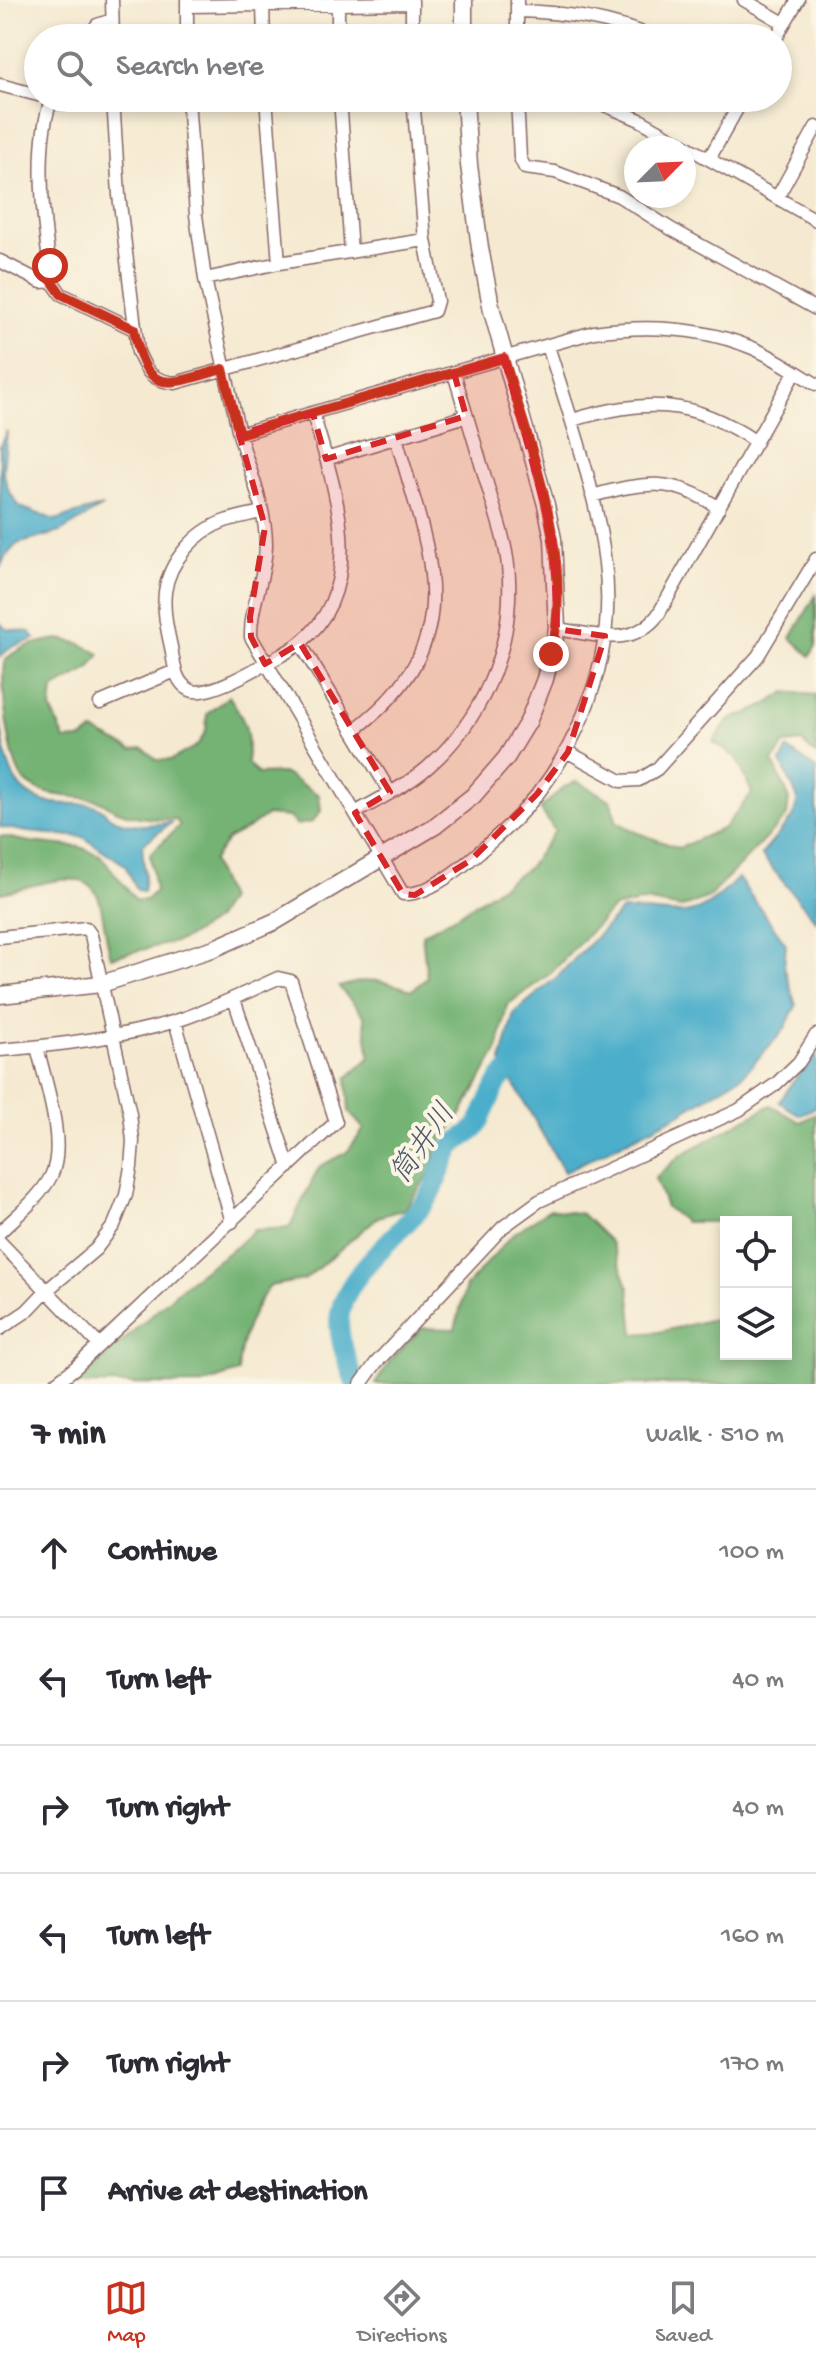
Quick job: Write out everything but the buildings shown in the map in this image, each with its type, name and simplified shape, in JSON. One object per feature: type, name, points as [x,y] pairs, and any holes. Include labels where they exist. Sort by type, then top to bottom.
[{"type":"street","points":[[112,0],[112,24]]},
{"type":"street","points":[[464,0],[464,24]]},
{"type":"street","points":[[744,0],[784,23],[798,0]]},
{"type":"street","points":[[187,24],[187,3],[263,6],[412,2],[412,24]]},
{"type":"street","points":[[338,5],[338,24]]},
{"type":"street","points":[[263,6],[264,24]]},
{"type":"street","points":[[517,6],[617,24]]},
{"type":"street","points":[[100,24],[112,20]]},
{"type":"street","points":[[0,85],[24,91]]},
{"type":"street","points":[[46,112],[41,159],[52,281],[61,294],[134,329]]},
{"type":"street","points":[[114,112],[119,195],[138,352],[146,371],[159,381],[175,383],[434,311],[437,301],[425,240],[414,112]]},
{"type":"street","points":[[189,112],[196,215],[205,279],[223,369],[261,512],[266,547],[250,617],[251,637],[403,894],[415,895],[429,887],[471,860],[500,835],[537,794],[568,752],[590,697],[605,636],[606,566],[572,420],[548,346]]},
{"type":"street","points":[[267,112],[279,263]]},
{"type":"street","points":[[341,112],[351,252]]},
{"type":"street","points":[[0,995],[101,984],[215,948],[276,921],[435,826],[473,796],[506,758],[528,722],[545,679],[557,629],[553,539],[504,358],[480,248],[466,112]]},
{"type":"street","points":[[518,112],[520,158],[525,168],[555,172],[619,196],[671,229],[816,309]]},
{"type":"street","points":[[621,112],[816,220]]},
{"type":"street","points":[[709,159],[735,112]]},
{"type":"street","points":[[777,198],[816,127]]},
{"type":"street","points":[[205,279],[279,263],[425,240]]},
{"type":"street","points":[[2,266],[41,282],[52,281]]},
{"type":"street","points":[[239,434],[594,332],[630,327],[666,328],[710,335],[751,347],[816,384]]},
{"type":"street","points":[[557,629],[627,637],[648,627],[658,615],[795,372]]},
{"type":"street","points":[[355,813],[426,769],[458,736],[481,702],[499,662],[507,622],[509,579],[506,553],[454,373]]},
{"type":"street","points":[[572,420],[608,410],[645,405],[676,406],[730,424],[756,442]]},
{"type":"street","points":[[261,512],[224,521],[205,531],[186,547],[173,568],[165,590],[164,614],[175,671],[188,689],[198,692],[235,681],[300,643],[331,602],[339,575],[342,538],[339,511],[313,414]]},
{"type":"street","points":[[326,459],[466,416]]},
{"type":"street","points":[[353,731],[381,710],[402,686],[420,657],[429,627],[433,599],[432,567],[396,437]]},
{"type":"street","points":[[592,496],[631,485],[655,483],[698,494],[719,508]]},
{"type":"street","points":[[568,752],[621,781],[639,780],[657,769],[758,656],[816,559]]},
{"type":"street","points":[[300,643],[390,792]]},
{"type":"street","points":[[100,703],[175,671]]},
{"type":"street","points":[[0,937],[86,928],[91,935],[130,1114],[133,1141],[126,1195],[114,1225],[96,1249],[27,1311],[0,1329]]},
{"type":"street","points":[[0,1050],[113,1035],[175,1021],[234,999],[278,978],[291,981],[336,1122],[232,1222],[54,1384]]},
{"type":"street","points":[[234,999],[289,1167]]},
{"type":"street","points":[[175,1021],[232,1222]]},
{"type":"street","points":[[361,1384],[376,1363],[521,1211],[739,1110],[776,1084],[799,1062],[816,1035]]},
{"type":"street","points":[[0,1232],[41,1193],[52,1175],[57,1156],[54,1125],[37,1047]]},
{"type":"street","points":[[0,1242],[99,1345]]},
{"type":"highlighted area","points":[[504,358],[553,539],[557,629],[605,636],[568,752],[537,794],[471,860],[415,895],[403,894],[355,813],[390,792],[300,643],[265,664],[251,637],[250,617],[265,527],[239,434],[313,414],[326,459],[466,416],[454,373]]},
{"type":"green space","points":[[816,595],[816,646],[810,656],[791,638]]},
{"type":"green space","points":[[59,639],[79,643],[100,654],[89,669],[53,689],[51,709],[65,740],[81,739],[94,731],[132,750],[143,748],[157,760],[171,760],[198,745],[206,731],[207,714],[229,696],[246,727],[247,763],[258,774],[283,773],[319,795],[321,811],[312,822],[296,825],[289,817],[267,815],[228,839],[212,861],[228,899],[215,920],[183,940],[111,957],[100,902],[94,889],[84,882],[56,880],[0,893],[0,836],[80,847],[100,855],[136,900],[146,900],[155,891],[150,854],[180,825],[175,819],[137,817],[100,801],[51,794],[24,780],[14,758],[7,723],[4,663],[21,649]]},
{"type":"green space","points":[[786,692],[816,695],[816,755],[802,742],[784,744],[773,762],[789,797],[787,816],[709,897],[681,908],[645,901],[613,908],[551,973],[507,1005],[497,1051],[459,1118],[437,1147],[432,1170],[405,1209],[378,1217],[304,1280],[269,1286],[247,1327],[238,1372],[202,1384],[75,1384],[190,1280],[254,1230],[289,1228],[319,1167],[347,1152],[364,1129],[349,1112],[347,1078],[370,1057],[364,1016],[339,987],[360,981],[376,981],[412,990],[427,978],[422,934],[458,915],[528,868],[555,831],[540,809],[564,787],[577,781],[610,800],[617,822],[679,848],[724,828],[752,793],[737,758],[713,742],[729,720],[760,708]]},
{"type":"green space","points":[[771,1105],[800,1122],[816,1114],[816,1384],[375,1384],[390,1361],[422,1328],[455,1329],[466,1286],[513,1234],[550,1209],[582,1214],[611,1242],[629,1288],[634,1334],[659,1332],[720,1317],[720,1360],[792,1360],[792,1216],[720,1216],[720,1222],[685,1222],[666,1207],[655,1178],[681,1155]]},
{"type":"water","points":[[7,431],[3,472],[9,491],[20,507],[55,520],[104,506],[60,532],[17,544],[0,568],[0,447]]},
{"type":"water","points":[[0,623],[6,629],[30,632],[35,639],[11,647],[0,657]]},
{"type":"water","points":[[0,722],[12,774],[27,793],[38,800],[96,806],[111,818],[126,823],[149,825],[172,822],[142,845],[143,891],[137,890],[125,865],[83,837],[0,827]]},
{"type":"water","points":[[788,749],[816,769],[816,921],[761,855],[793,817],[798,799],[781,762]]},
{"type":"water","points":[[738,878],[786,944],[784,966],[796,1006],[784,1030],[742,1076],[676,1116],[564,1172],[501,1061],[514,1013],[558,976],[622,910],[685,913],[697,910],[709,904]]},
{"type":"water","points":[[816,1050],[816,1107],[800,1115],[779,1102]]},
{"type":"waterway","name":"筒井川","points":[[356,1384],[340,1331],[340,1313],[345,1297],[365,1267],[428,1198],[451,1148],[475,1128],[501,1078],[517,1066],[529,1062]]},
{"type":"route","points":[[50,266],[52,281],[61,294],[134,329],[138,352],[146,371],[159,381],[175,383],[223,369],[239,434],[504,358],[553,539],[557,629],[551,654]]}]
